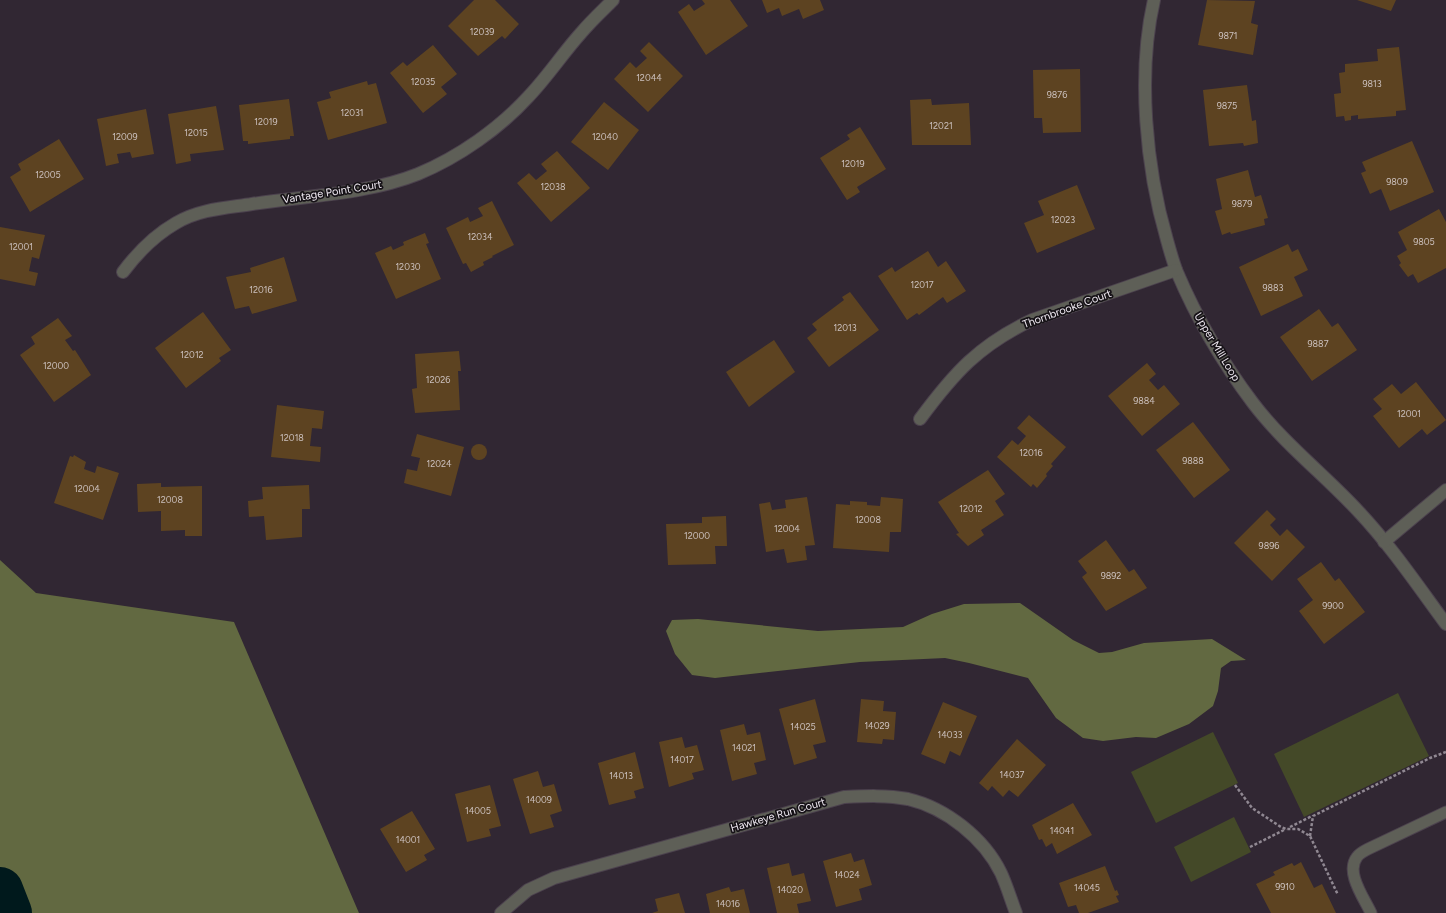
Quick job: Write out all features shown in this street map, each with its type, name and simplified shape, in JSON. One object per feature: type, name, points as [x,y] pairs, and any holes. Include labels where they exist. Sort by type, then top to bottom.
[{"type":"street","name":"Vantage Point Court","points":[[123,272],[134,257],[156,236],[178,222],[206,210],[352,191],[390,183],[419,173],[462,151],[498,126],[529,96],[582,32],[613,0]]},
{"type":"street","name":"Upper Mill Loop","points":[[1154,0],[1146,58],[1146,117],[1151,164],[1162,222],[1176,270],[1199,320],[1225,364],[1254,405],[1293,449],[1359,512],[1384,542],[1446,624]]},
{"type":"street","name":"Thornbrooke Court","points":[[920,419],[946,383],[962,367],[983,348],[1011,330],[1032,320],[1176,270]]},
{"type":"street","points":[[1384,542],[1446,490]]},
{"type":"street","name":"Hawkeye Run Court","points":[[501,913],[528,890],[554,878],[844,797],[874,795],[908,800],[923,804],[960,824],[985,848],[1000,873],[1016,913]]},
{"type":"lane","points":[[1371,913],[1355,880],[1353,866],[1357,856],[1368,849],[1446,812]]},
{"type":"path","points":[[1250,847],[1430,758],[1446,752]]},
{"type":"path","points":[[1235,786],[1252,808],[1286,829],[1298,829],[1310,836]]},
{"type":"path","points":[[1313,816],[1310,836],[1340,899]]},
{"type":"green space","points":[[0,560],[36,593],[234,622],[359,913],[0,913]]},
{"type":"green space","points":[[1020,603],[1073,640],[1099,653],[1112,652],[1144,643],[1212,639],[1246,660],[1231,661],[1221,668],[1218,691],[1213,706],[1189,724],[1156,738],[1136,737],[1103,741],[1083,738],[1056,718],[1028,678],[969,663],[945,658],[860,662],[715,678],[692,675],[675,654],[666,631],[672,620],[698,619],[818,631],[903,627],[932,614],[964,604]]},
{"type":"green space","points":[[1398,693],[1429,756],[1304,817],[1274,754]]},
{"type":"green space","points":[[1213,732],[1238,783],[1156,823],[1131,772]]},
{"type":"green space","points":[[1234,817],[1251,852],[1191,882],[1174,847]]},
{"type":"building","points":[[474,0],[495,0],[519,24],[505,39],[502,36],[478,56],[448,26]]},
{"type":"building","points":[[702,0],[730,0],[748,26],[706,55],[678,12],[689,4],[694,11],[705,4]]},
{"type":"building","points":[[762,0],[820,0],[824,10],[803,19],[799,9],[782,16],[779,8],[767,13]]},
{"type":"building","points":[[1207,0],[1255,1],[1251,23],[1258,25],[1253,55],[1198,45]]},
{"type":"building","points":[[1357,0],[1396,0],[1391,11]]},
{"type":"building","points":[[649,42],[683,76],[648,112],[614,79],[630,62],[636,68],[647,58],[640,51]]},
{"type":"building","points":[[433,45],[457,74],[441,87],[447,94],[423,113],[390,73],[403,62],[407,66]]},
{"type":"building","points":[[1399,47],[1406,110],[1396,111],[1396,116],[1358,119],[1358,115],[1351,116],[1351,120],[1345,121],[1344,116],[1336,117],[1334,94],[1341,93],[1339,73],[1345,72],[1345,64],[1378,61],[1377,49]]},
{"type":"building","points":[[1080,69],[1081,132],[1043,133],[1042,118],[1034,118],[1033,70]]},
{"type":"building","points":[[367,81],[368,85],[376,83],[387,123],[328,140],[317,102],[331,98],[329,92]]},
{"type":"building","points":[[1247,85],[1252,121],[1256,120],[1258,143],[1244,146],[1243,143],[1209,146],[1203,90]]},
{"type":"building","points":[[289,99],[294,136],[290,136],[290,139],[248,144],[248,141],[243,141],[239,105]]},
{"type":"building","points":[[931,99],[932,105],[969,103],[971,145],[912,145],[910,100]]},
{"type":"building","points":[[604,102],[639,130],[608,170],[571,142]]},
{"type":"building","points":[[216,106],[224,150],[190,154],[191,161],[176,164],[168,114]]},
{"type":"building","points":[[146,109],[154,154],[132,158],[130,152],[117,154],[119,163],[106,166],[97,119]]},
{"type":"building","points":[[860,127],[886,169],[857,187],[860,192],[847,200],[820,158],[850,139],[847,135]]},
{"type":"building","points":[[59,139],[84,179],[30,212],[10,177],[21,170],[18,164]]},
{"type":"building","points":[[1412,141],[1434,192],[1390,211],[1381,189],[1370,194],[1361,173],[1366,171],[1362,162]]},
{"type":"building","points":[[557,151],[590,188],[551,222],[517,183],[529,173],[536,180],[547,171],[541,164]]},
{"type":"building","points":[[1248,170],[1255,197],[1261,195],[1268,218],[1264,219],[1265,225],[1222,235],[1215,211],[1222,209],[1216,179]]},
{"type":"building","points":[[1077,185],[1095,229],[1037,253],[1024,223],[1044,215],[1038,201]]},
{"type":"building","points":[[492,201],[514,245],[492,256],[493,257],[483,262],[484,265],[471,272],[466,263],[463,264],[446,228],[468,217],[470,222],[483,216],[478,208]]},
{"type":"building","points":[[1439,209],[1446,222],[1446,268],[1418,283],[1413,274],[1408,277],[1399,265],[1401,263],[1397,256],[1407,250],[1398,232]]},
{"type":"building","points":[[0,227],[45,235],[39,259],[32,257],[29,271],[38,273],[35,286],[0,279]]},
{"type":"building","points":[[425,233],[429,243],[426,244],[441,279],[396,299],[375,253],[391,246],[393,250],[404,245],[403,242]]},
{"type":"building","points":[[1288,244],[1292,252],[1298,249],[1308,270],[1294,277],[1303,296],[1261,316],[1239,267]]},
{"type":"building","points":[[928,251],[938,267],[946,261],[966,291],[947,303],[943,297],[919,315],[917,313],[907,320],[878,276],[892,267],[895,272]]},
{"type":"building","points":[[284,257],[297,301],[252,314],[249,306],[235,309],[226,277],[251,272],[250,268]]},
{"type":"building","points":[[850,292],[879,330],[829,367],[807,338],[817,330],[812,324],[844,300],[842,297]]},
{"type":"building","points":[[1319,309],[1332,327],[1338,323],[1357,350],[1312,381],[1280,337]]},
{"type":"building","points":[[203,312],[231,350],[219,358],[221,361],[186,388],[155,348]]},
{"type":"building","points":[[58,318],[72,336],[65,340],[73,351],[75,350],[91,375],[54,402],[20,355],[35,344],[31,337]]},
{"type":"building","points":[[774,340],[795,372],[749,407],[726,372]]},
{"type":"building","points":[[459,351],[461,371],[458,371],[460,410],[415,413],[412,389],[417,388],[415,354]]},
{"type":"building","points":[[1147,363],[1156,374],[1149,380],[1158,390],[1164,385],[1180,404],[1142,436],[1108,396]]},
{"type":"building","points":[[1416,382],[1446,420],[1427,435],[1422,429],[1399,448],[1373,416],[1382,409],[1373,399],[1392,384],[1401,394]]},
{"type":"building","points":[[277,405],[324,411],[322,429],[312,428],[310,446],[321,447],[320,462],[271,457]]},
{"type":"building","points":[[1029,415],[1066,447],[1051,464],[1053,466],[1037,488],[1033,484],[1031,487],[997,457],[1012,440],[1018,445],[1026,436],[1017,428]]},
{"type":"building","points":[[1193,422],[1230,470],[1194,498],[1156,450]]},
{"type":"building","points":[[417,434],[464,447],[451,496],[404,483],[407,469],[417,471],[420,458],[411,456]]},
{"type":"building","points":[[476,444],[482,444],[487,449],[485,458],[482,460],[476,460],[471,455],[471,449]]},
{"type":"building","points":[[74,455],[86,462],[84,469],[95,473],[97,466],[119,473],[103,520],[54,503],[70,456],[73,457]]},
{"type":"building","points":[[988,470],[1005,494],[995,501],[1004,515],[981,530],[984,535],[968,546],[956,534],[959,533],[938,502]]},
{"type":"building","points":[[161,483],[161,487],[202,486],[202,536],[185,536],[185,530],[161,531],[161,511],[138,512],[137,484]]},
{"type":"building","points":[[309,485],[310,509],[302,509],[302,537],[266,540],[264,516],[249,517],[248,501],[263,499],[262,487]]},
{"type":"building","points":[[807,497],[815,545],[805,546],[807,560],[787,563],[784,549],[766,552],[759,504],[770,502],[772,510],[786,508],[785,500]]},
{"type":"building","points":[[881,497],[903,499],[901,532],[890,532],[889,552],[833,548],[836,504],[850,505],[850,501],[867,502],[867,505],[880,506]]},
{"type":"building","points":[[1267,510],[1276,519],[1270,525],[1280,536],[1287,529],[1305,547],[1272,581],[1234,543]]},
{"type":"building","points":[[726,516],[727,546],[715,546],[716,564],[668,565],[666,524],[702,523],[702,517]]},
{"type":"building","points":[[1106,540],[1129,572],[1134,569],[1147,588],[1106,611],[1082,577],[1087,573],[1078,561]]},
{"type":"building","points":[[1321,562],[1335,581],[1339,578],[1365,612],[1324,644],[1299,611],[1313,600],[1297,579]]},
{"type":"building","points":[[815,699],[826,742],[813,745],[817,758],[794,765],[779,709]]},
{"type":"building","points":[[861,699],[884,701],[883,711],[896,712],[894,740],[883,739],[882,744],[857,742]]},
{"type":"building","points":[[943,702],[977,716],[960,756],[950,751],[945,764],[921,754]]},
{"type":"building","points":[[744,724],[747,735],[760,732],[766,760],[754,763],[757,774],[732,781],[720,730]]},
{"type":"building","points":[[682,737],[685,748],[697,745],[704,770],[692,773],[694,779],[669,787],[659,742]]},
{"type":"building","points":[[1017,739],[1046,765],[1018,797],[1009,790],[1003,797],[992,786],[988,791],[979,783]]},
{"type":"building","points":[[635,752],[644,788],[634,791],[636,798],[609,805],[598,763]]},
{"type":"building","points":[[538,771],[543,787],[554,784],[562,811],[550,815],[554,827],[530,834],[513,779]]},
{"type":"building","points":[[490,785],[501,826],[489,829],[491,836],[467,842],[455,794]]},
{"type":"building","points":[[1073,803],[1092,835],[1057,854],[1052,843],[1046,847],[1042,839],[1039,840],[1032,825]]},
{"type":"building","points":[[412,811],[435,849],[424,855],[427,860],[406,872],[380,829]]},
{"type":"building","points":[[851,853],[854,862],[864,859],[872,885],[859,889],[862,900],[836,907],[823,861]]},
{"type":"building","points":[[1301,862],[1314,888],[1322,884],[1336,913],[1271,913],[1256,884],[1275,875],[1273,872],[1292,863],[1294,866]]},
{"type":"building","points":[[789,863],[792,876],[804,873],[811,901],[797,904],[799,913],[777,913],[767,868]]},
{"type":"building","points":[[1105,866],[1115,891],[1117,890],[1119,895],[1116,896],[1119,902],[1088,913],[1079,913],[1076,905],[1068,907],[1059,883]]},
{"type":"building","points":[[729,887],[731,892],[744,889],[750,913],[710,913],[706,894]]},
{"type":"building","points":[[679,893],[685,913],[652,913],[658,911],[655,899]]},
{"type":"waterway","points":[[0,890],[9,913]]}]
